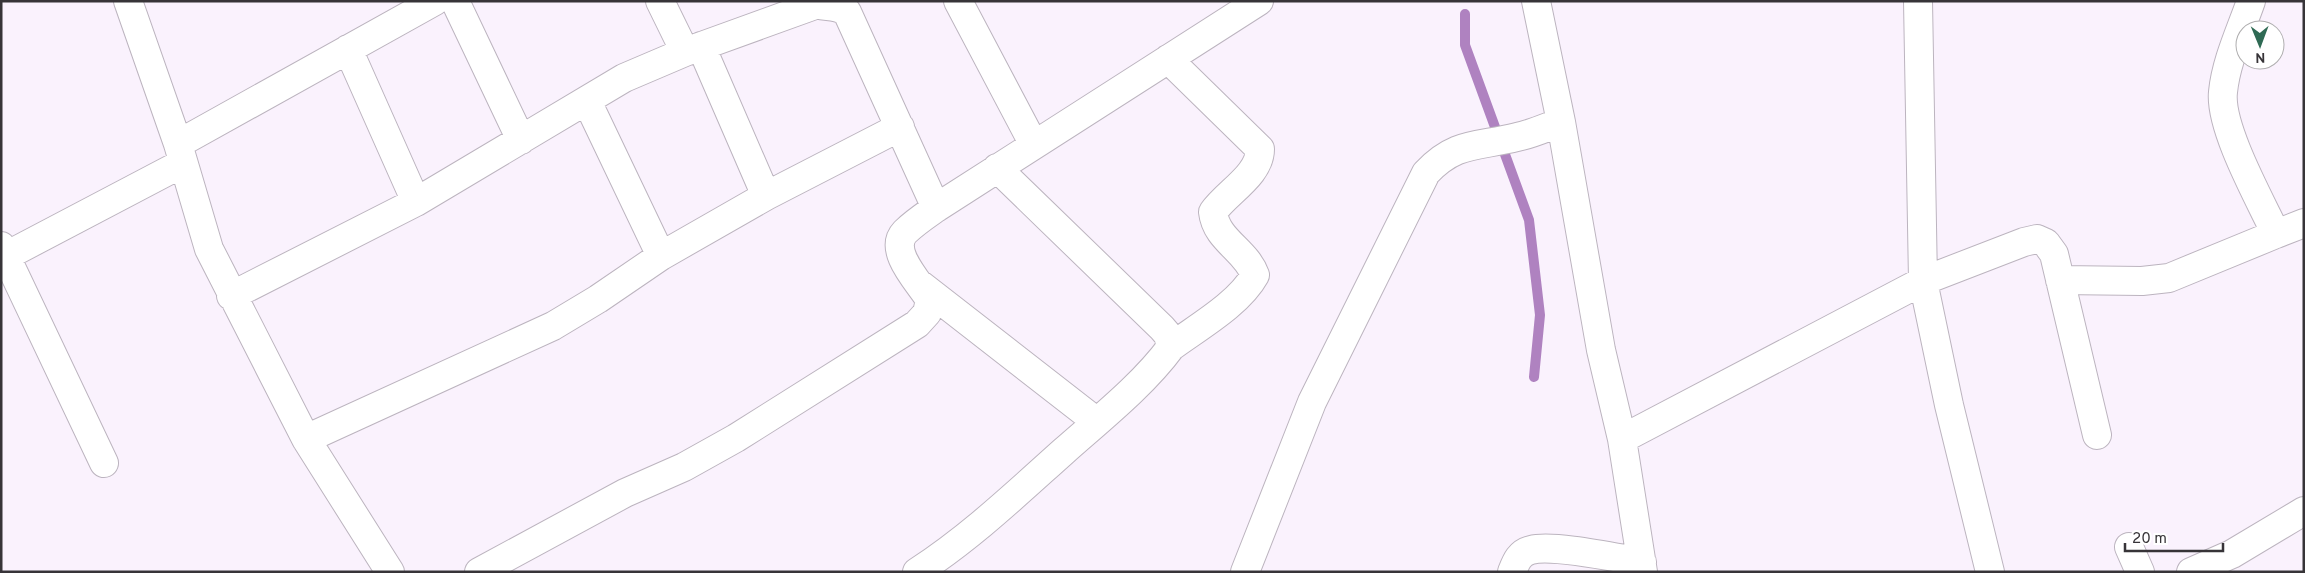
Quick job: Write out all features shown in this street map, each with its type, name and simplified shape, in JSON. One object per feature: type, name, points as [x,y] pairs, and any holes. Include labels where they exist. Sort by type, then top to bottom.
[{"type":"street","points":[[128,1],[180,153],[209,249],[231,296],[306,439],[390,572]]},
{"type":"street","points":[[104,463],[3,254],[180,153],[348,49],[435,1]]},
{"type":"street","points":[[455,1],[521,140]]},
{"type":"street","points":[[660,1],[693,49],[766,196]]},
{"type":"street","points":[[958,1],[1034,144]]},
{"type":"street","points":[[478,572],[510,564],[625,493],[684,467],[736,438],[917,324],[927,314],[930,300],[921,285],[903,263],[900,248],[904,233],[936,208],[1259,1]]},
{"type":"street","points":[[1512,572],[1518,557],[1530,550],[1550,548],[1643,567],[1622,438],[1601,350],[1561,122],[1536,1]]},
{"type":"street","points":[[1918,1],[1923,281],[1949,405],[1990,572]]},
{"type":"street","points":[[2251,1],[2226,72],[2223,112],[2230,134],[2276,234]]},
{"type":"street","points":[[231,296],[416,202],[624,78],[693,49],[813,3],[840,6],[847,12],[936,208]]},
{"type":"street","points":[[348,49],[416,202]]},
{"type":"street","points":[[917,572],[967,537],[1097,422],[1162,359],[1171,347],[1249,286],[1255,275],[1251,263],[1219,231],[1214,222],[1213,212],[1260,160],[1260,149],[1168,59]]},
{"type":"street","points":[[587,101],[661,256]]},
{"type":"street","points":[[1245,572],[1312,402],[1426,174],[1440,159],[1458,149],[1477,143],[1518,137],[1561,122]]},
{"type":"street","points":[[306,439],[553,326],[598,299],[661,256],[766,196],[900,127]]},
{"type":"street","points":[[998,168],[1162,328],[1168,335],[1171,347]]},
{"type":"street","points":[[2060,280],[2124,282],[2169,278],[2304,223]]},
{"type":"street","points":[[1622,438],[1923,281],[2037,239],[2046,244],[2054,254],[2097,435]]},
{"type":"street","points":[[921,285],[1097,422]]},
{"type":"street","points":[[2191,572],[2232,554],[2304,511]]},
{"type":"street","points":[[2129,547],[2140,572]]},
{"type":"waterway","points":[[1465,14],[1465,45],[1529,220],[1540,315],[1534,377]]}]
